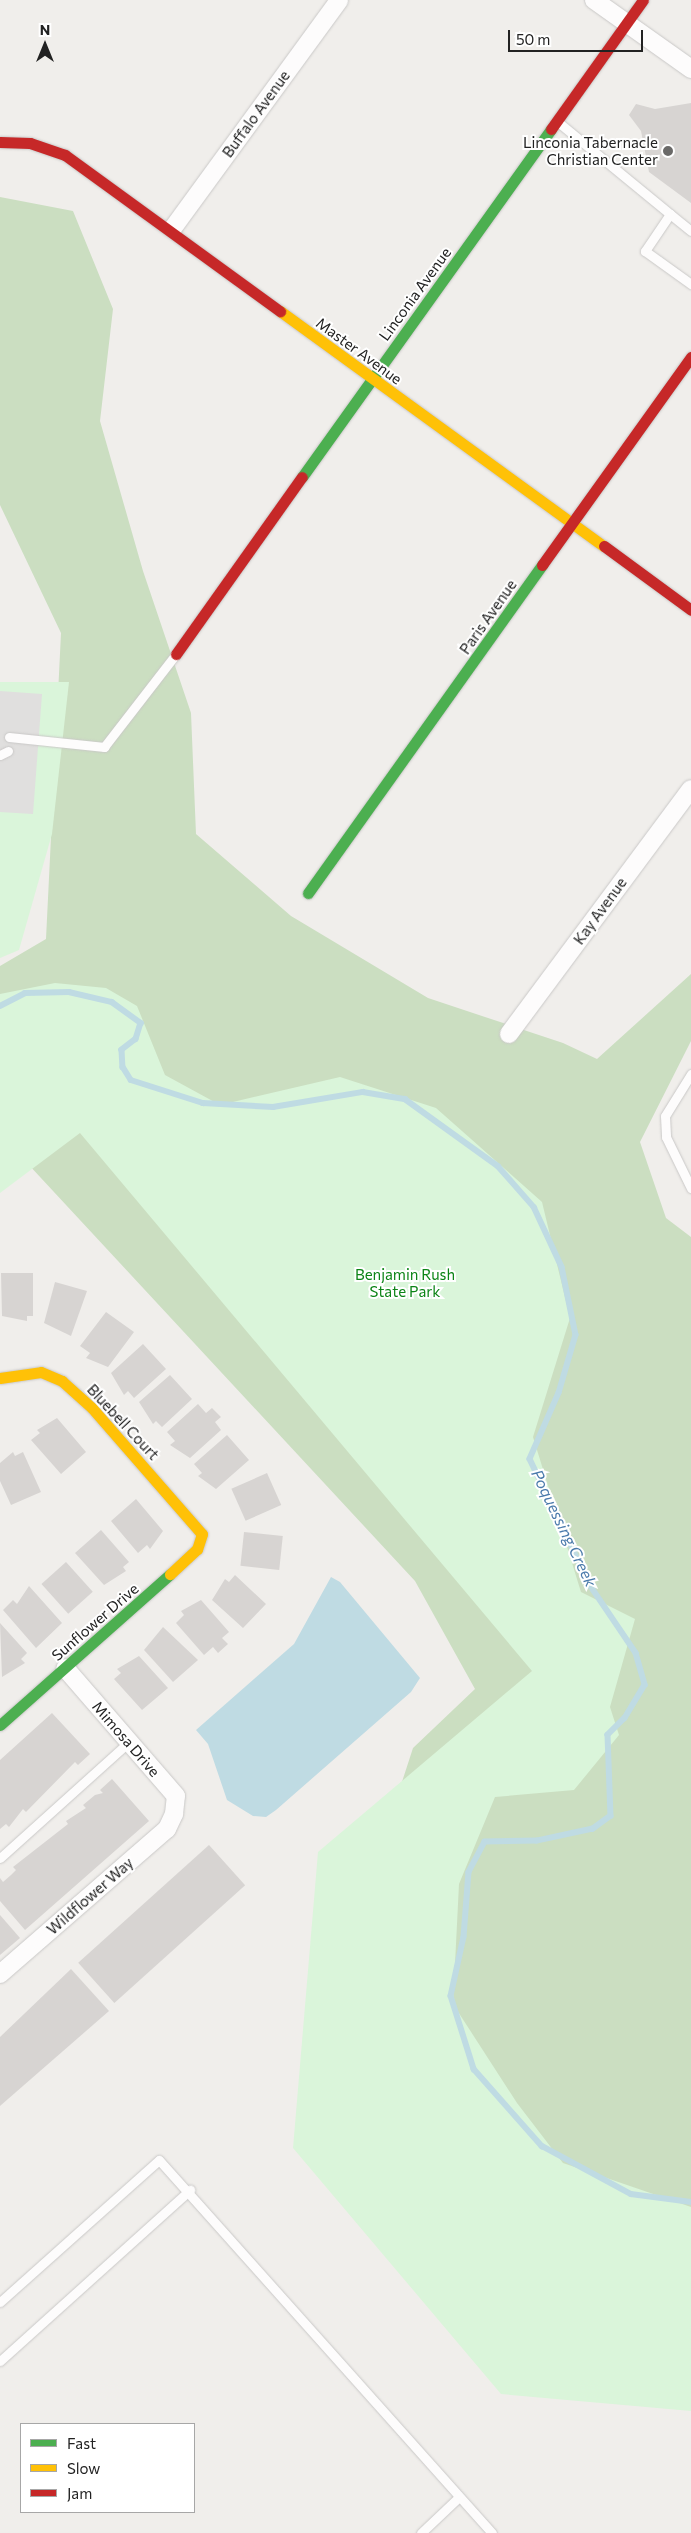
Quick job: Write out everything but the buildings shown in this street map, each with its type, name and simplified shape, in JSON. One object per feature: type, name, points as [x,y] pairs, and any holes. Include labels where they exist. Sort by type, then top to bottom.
[{"type":"street","name":"Buffalo Avenue","points":[[173,228],[339,0]]},
{"type":"street","points":[[594,0],[691,69]]},
{"type":"street","name":"Linconia Avenue","points":[[176,654],[644,0]]},
{"type":"street","name":"Master Avenue","points":[[0,142],[30,143],[64,155],[173,228],[373,380],[691,610]]},
{"type":"street","name":"Paris Avenue","points":[[308,893],[574,524],[691,357]]},
{"type":"street","name":"Kay Avenue","points":[[509,1034],[691,789]]},
{"type":"street","name":"Bluebell Court","points":[[0,1378],[41,1372],[62,1381],[98,1415],[202,1534]]},
{"type":"street","name":"Sunflower Drive","points":[[0,1725],[197,1549],[202,1534]]},
{"type":"street","name":"Mimosa Drive","points":[[65,1668],[176,1796],[174,1814]]},
{"type":"street","name":"Wildflower Way","points":[[0,1974],[167,1829],[174,1814]]},
{"type":"lane","points":[[558,122],[691,231]]},
{"type":"lane","points":[[670,214],[645,251],[691,284]]},
{"type":"lane","points":[[9,737],[104,746],[176,654]]},
{"type":"lane","points":[[691,1074],[665,1116],[666,1137],[691,1186]]},
{"type":"lane","points":[[0,1858],[128,1742]]},
{"type":"lane","points":[[0,2302],[159,2160],[190,2190],[458,2497],[492,2533]]},
{"type":"lane","points":[[0,2361],[190,2190]]},
{"type":"lane","points":[[421,2533],[458,2497]]},
{"type":"green space","points":[[0,197],[73,211],[113,309],[100,421],[143,571],[191,713],[196,834],[291,916],[428,998],[563,1043],[597,1059],[691,974],[691,1041],[640,1142],[666,1218],[691,1237],[691,2314],[627,2300],[371,1877],[413,1748],[475,1689],[415,1581],[15,1150],[0,1161],[0,966],[46,939],[61,633],[0,505]]},
{"type":"green space","points":[[0,682],[69,682],[52,834],[19,950],[0,958]]},
{"type":"green space","name":"Benjamin Rush State Park","points":[[55,983],[106,988],[137,1006],[165,1075],[220,1105],[340,1077],[436,1108],[542,1202],[570,1318],[533,1437],[581,1592],[635,1619],[610,1707],[619,1735],[574,1790],[495,1797],[459,1884],[453,2004],[517,2103],[563,2163],[691,2207],[691,2411],[501,2394],[293,2148],[318,1852],[532,1671],[80,1133],[0,1193],[0,994]]},
{"type":"shaded area","points":[[0,691],[42,694],[33,814],[0,812]]},
{"type":"water","points":[[331,1577],[340,1582],[420,1678],[411,1692],[276,1810],[266,1817],[253,1816],[227,1800],[208,1744],[196,1730],[294,1644]]},
{"type":"waterway","name":"Poquessing Creek","points":[[0,1006],[25,993],[69,992],[112,1002],[141,1023],[136,1039],[122,1050],[123,1067],[131,1080],[203,1103],[273,1107],[363,1092],[405,1099],[498,1166],[534,1207],[562,1267],[576,1335],[559,1393],[530,1459],[590,1585],[636,1653],[645,1685],[625,1718],[608,1735],[611,1816],[593,1829],[537,1841],[485,1842],[469,1872],[464,1937],[451,1996],[474,2069],[542,2146],[631,2194],[691,2202]]},
{"type":"traffic: fast","points":[[302,477],[551,129]]},
{"type":"traffic: fast","points":[[308,893],[542,565]]},
{"type":"traffic: fast","points":[[0,1725],[170,1574]]},
{"type":"traffic: slow","points":[[280,311],[604,546]]},
{"type":"traffic: slow","points":[[0,1378],[41,1372],[62,1381],[92,1408],[202,1534],[197,1549],[170,1574]]},
{"type":"traffic: jam","points":[[551,129],[643,0]]},
{"type":"traffic: jam","points":[[0,142],[30,143],[65,155],[280,311]]},
{"type":"traffic: jam","points":[[542,565],[691,357]]},
{"type":"traffic: jam","points":[[176,654],[302,477]]},
{"type":"traffic: jam","points":[[604,546],[691,610]]},
{"type":"place","name":"Linconia Tabernacle Christian Center","points":[[668,151]]}]
